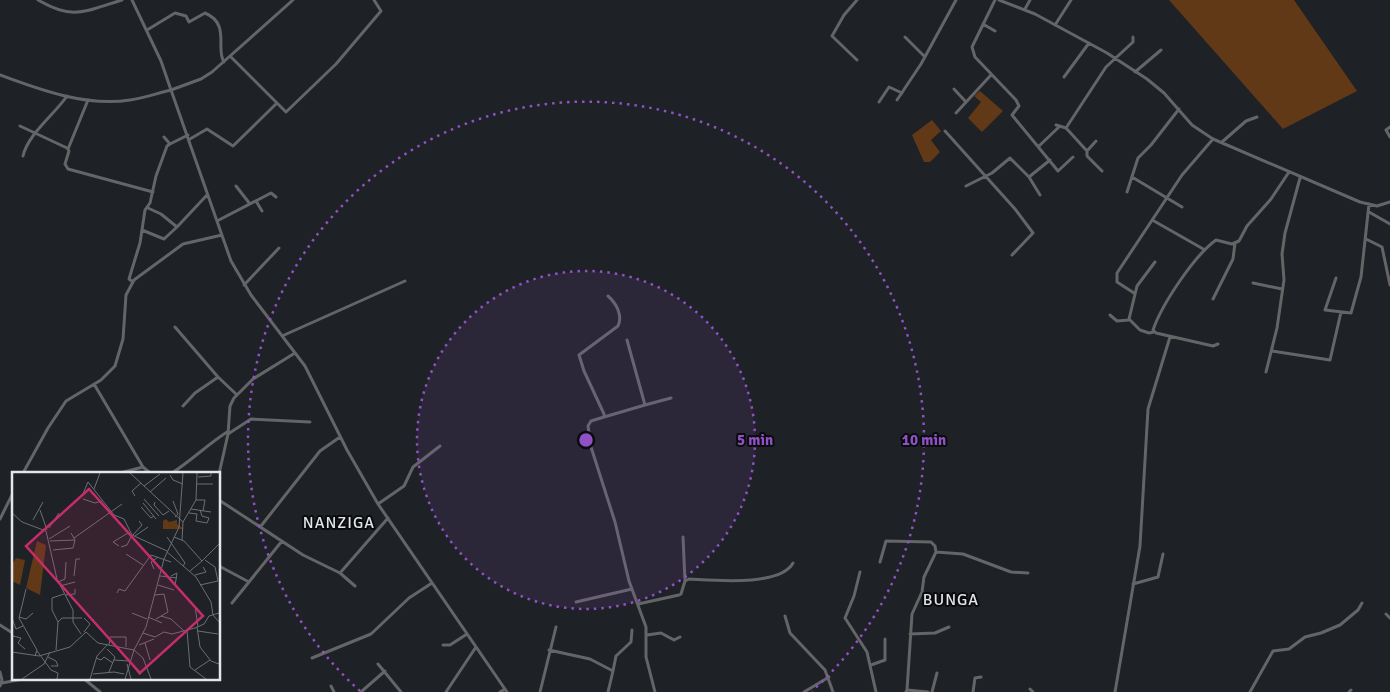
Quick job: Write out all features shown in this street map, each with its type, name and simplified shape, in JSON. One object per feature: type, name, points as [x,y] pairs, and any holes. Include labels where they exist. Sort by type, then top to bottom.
[{"type":"street","points":[[38,0],[57,11],[77,14],[122,0]]},
{"type":"street","points":[[132,0],[147,30],[171,90],[190,139],[222,235],[244,285],[295,353],[322,397],[340,437],[378,504],[506,690],[500,692]]},
{"type":"street","points":[[0,75],[67,96],[88,100],[130,100],[171,90],[201,79],[231,57],[293,0]]},
{"type":"street","points":[[231,57],[273,96],[276,104],[286,112],[336,64],[381,12],[374,0]]},
{"type":"street","points":[[857,0],[844,16],[832,36],[857,60]]},
{"type":"street","points":[[897,100],[925,57],[956,0]]},
{"type":"street","points":[[995,0],[972,47],[978,62],[1016,100],[1019,106],[1012,115],[1058,171],[1073,157]]},
{"type":"street","points":[[999,0],[1025,9],[1115,59],[1158,88],[1179,109],[1192,126],[1213,139],[1300,178],[1369,204],[1377,206],[1390,202]]},
{"type":"street","points":[[1025,9],[1030,0]]},
{"type":"street","points":[[1055,25],[1071,0]]},
{"type":"street","points":[[147,30],[175,14],[186,16],[189,22],[205,13],[209,14],[222,33],[221,57],[224,62]]},
{"type":"street","points":[[983,24],[995,31]]},
{"type":"street","points":[[905,37],[925,57]]},
{"type":"street","points":[[1066,128],[1106,67],[1134,42],[1133,37]]},
{"type":"street","points":[[1064,77],[1089,43]]},
{"type":"street","points":[[1135,72],[1161,50]]},
{"type":"street","points":[[956,113],[991,75]]},
{"type":"street","points":[[879,102],[889,87],[902,93]]},
{"type":"street","points":[[954,89],[966,102]]},
{"type":"street","points":[[23,156],[25,146],[53,116],[67,96]]},
{"type":"street","points":[[88,100],[68,150],[66,164],[68,169],[153,192]]},
{"type":"street","points":[[190,139],[210,129],[233,146],[276,104]]},
{"type":"street","points":[[1127,192],[1138,158],[1151,145],[1179,109]]},
{"type":"street","points":[[1222,142],[1246,121],[1257,117]]},
{"type":"street","points":[[1039,146],[1058,125],[1066,128],[1087,151],[1087,156],[1102,171]]},
{"type":"street","points":[[20,126],[68,150]]},
{"type":"street","points":[[1390,127],[1386,130],[1390,137]]},
{"type":"street","points":[[945,131],[1015,209],[1033,233],[1012,255]]},
{"type":"street","points":[[133,282],[129,279],[130,271],[140,242],[145,210],[148,208],[167,146],[188,135]]},
{"type":"street","points":[[164,137],[170,144]]},
{"type":"street","points":[[1134,293],[1117,282],[1116,278],[1133,248],[1154,221],[1182,175],[1213,139]]},
{"type":"street","points":[[1087,151],[1096,141]]},
{"type":"street","points":[[966,186],[985,177],[1010,158],[1029,177],[1040,195]]},
{"type":"street","points":[[1029,177],[1050,160]]},
{"type":"street","points":[[1213,299],[1233,259],[1236,243],[1271,199],[1288,172]]},
{"type":"street","points":[[1132,176],[1167,200],[1182,207]]},
{"type":"street","points":[[1266,372],[1272,351],[1284,280],[1282,254],[1285,233],[1300,178]]},
{"type":"street","points":[[236,186],[250,204]]},
{"type":"street","points":[[217,221],[271,193],[276,198]]},
{"type":"street","points":[[142,230],[164,239],[208,194]]},
{"type":"street","points":[[256,201],[262,211]]},
{"type":"street","points":[[1336,278],[1325,310],[1351,313],[1361,277],[1369,204]]},
{"type":"street","points":[[148,208],[161,214],[177,227]]},
{"type":"street","points":[[1369,212],[1390,224]]},
{"type":"street","points":[[1154,221],[1205,250]]},
{"type":"street","points":[[24,472],[48,428],[66,401],[109,374],[119,356],[126,295],[133,282],[178,247],[222,235]]},
{"type":"street","points":[[1366,239],[1382,247],[1390,285]]},
{"type":"street","points":[[1154,332],[1168,299],[1205,250],[1216,240],[1236,243]]},
{"type":"street","points":[[244,285],[279,248]]},
{"type":"street","points":[[1129,320],[1134,304],[1134,293],[1144,274],[1155,262]]},
{"type":"street","points":[[282,336],[405,281]]},
{"type":"street","points":[[1253,283],[1282,289]]},
{"type":"street","points":[[604,417],[579,355],[618,326],[619,313],[616,305],[608,296]]},
{"type":"street","points":[[1272,351],[1330,360],[1341,312]]},
{"type":"street","points":[[1110,314],[1118,321],[1129,320],[1140,330],[1149,333],[1154,332],[1170,338],[1213,346],[1218,344]]},
{"type":"street","points":[[175,327],[218,377],[236,394]]},
{"type":"street","points":[[1116,692],[1140,546],[1148,408],[1170,338]]},
{"type":"street","points":[[627,340],[645,405]]},
{"type":"street","points":[[219,472],[230,406],[236,394],[253,378],[295,353]]},
{"type":"street","points":[[183,406],[195,393],[218,377]]},
{"type":"street","points":[[94,384],[143,468],[149,472]]},
{"type":"street","points":[[655,692],[646,657],[647,635],[632,589],[616,522],[591,447],[588,426],[591,421],[671,398]]},
{"type":"street","points":[[173,472],[197,456],[201,449],[251,418],[310,422]]},
{"type":"street","points":[[262,526],[320,451],[340,437]]},
{"type":"street","points":[[378,504],[404,486],[412,467],[440,446]]},
{"type":"street","points":[[125,472],[143,468]]},
{"type":"street","points":[[0,519],[1,513],[12,496]]},
{"type":"street","points":[[220,501],[314,561],[340,573],[355,586]]},
{"type":"street","points":[[340,573],[388,518]]},
{"type":"street","points":[[638,604],[682,594],[685,580],[683,537]]},
{"type":"street","points":[[232,603],[282,541]]},
{"type":"street","points":[[880,562],[886,541],[933,542],[936,552],[924,577],[922,592],[912,614],[907,691],[930,692],[937,673]]},
{"type":"street","points":[[936,552],[963,554],[1011,572],[1028,573]]},
{"type":"street","points":[[1133,584],[1158,577],[1163,554]]},
{"type":"street","points":[[685,580],[734,582],[782,573],[793,563]]},
{"type":"street","points":[[220,567],[249,582]]},
{"type":"street","points":[[860,572],[854,596],[845,618],[865,647],[871,665],[876,692]]},
{"type":"street","points":[[312,658],[371,634],[410,598],[432,583]]},
{"type":"street","points":[[576,602],[632,589]]},
{"type":"street","points":[[1250,692],[1273,651],[1289,649],[1305,637],[1321,634],[1340,625],[1358,610],[1362,603]]},
{"type":"street","points":[[1386,614],[1390,618]]},
{"type":"street","points":[[785,616],[790,633],[825,670],[833,692]]},
{"type":"street","points":[[0,625],[12,633]]},
{"type":"street","points":[[540,692],[556,627]]},
{"type":"street","points":[[910,634],[934,633],[949,627]]},
{"type":"street","points":[[608,692],[616,656],[631,642],[632,630]]},
{"type":"street","points":[[647,635],[661,633],[674,640],[680,637]]},
{"type":"street","points":[[443,645],[450,644],[467,634]]},
{"type":"street","points":[[871,665],[885,660],[885,639]]},
{"type":"street","points":[[446,692],[476,648]]},
{"type":"street","points":[[549,650],[590,659],[613,671]]},
{"type":"street","points":[[378,664],[401,692]]},
{"type":"street","points":[[361,692],[385,671]]},
{"type":"street","points":[[0,672],[1,685],[20,680]]},
{"type":"street","points":[[804,692],[828,677]]},
{"type":"street","points":[[973,692],[975,678],[982,677]]},
{"type":"street","points":[[85,680],[100,692]]},
{"type":"street","points":[[331,686],[334,692]]},
{"type":"shaded area","points":[[1169,0],[1294,0],[1357,91],[1283,129]]},
{"type":"shaded area","points":[[980,91],[1003,111],[982,132],[968,118],[981,102],[974,96]]},
{"type":"shaded area","points":[[932,120],[941,131],[931,140],[940,152],[930,162],[924,162],[912,135]]},
{"type":"district","name":"NANZIGA","points":[[339,522]]},
{"type":"district","name":"BUNGA","points":[[951,599]]}]
